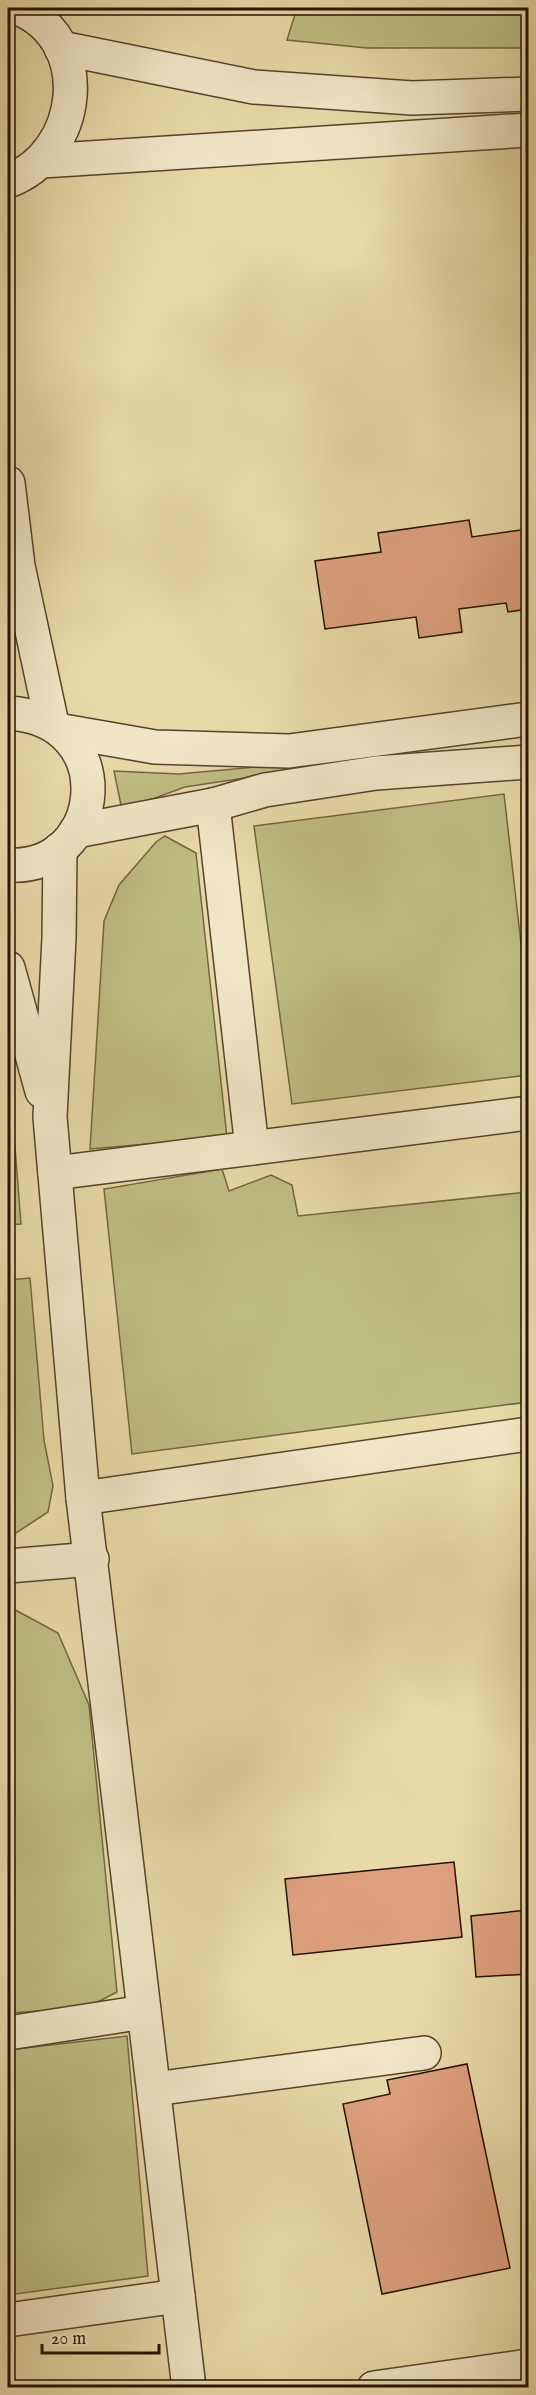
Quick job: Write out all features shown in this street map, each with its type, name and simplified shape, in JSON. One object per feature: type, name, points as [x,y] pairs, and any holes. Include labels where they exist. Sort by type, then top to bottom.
[{"type":"street","points":[[8,181],[42,161],[61,136],[70,108],[70,78],[61,48],[52,34],[24,9]]},
{"type":"street","points":[[61,48],[254,87],[412,98],[528,94]]},
{"type":"street","points":[[42,161],[528,130]]},
{"type":"street","points":[[8,483],[18,566],[58,727],[80,753],[88,779],[87,806],[68,840],[59,938],[50,1117],[83,1498],[189,2388]]},
{"type":"street","points":[[8,713],[28,714],[58,727],[155,747],[289,751],[528,720]]},
{"type":"street","points":[[8,865],[40,860],[68,840],[265,790],[376,773],[528,762]]},
{"type":"street","points":[[213,805],[252,1148]]},
{"type":"street","points":[[8,968],[50,1117]]},
{"type":"street","points":[[55,1173],[528,1113]]},
{"type":"street","points":[[83,1498],[528,1434]]},
{"type":"street","points":[[8,1566],[92,1559]]},
{"type":"street","points":[[8,2033],[144,2012]]},
{"type":"street","points":[[154,2089],[424,2053]]},
{"type":"street","points":[[8,2320],[178,2296]]},
{"type":"street","points":[[374,2388],[528,2366]]},
{"type":"shaded area","points":[[297,8],[528,8],[528,48],[367,48],[287,40]]},
{"type":"shaded area","points":[[289,764],[290,771],[185,787],[122,810],[114,771],[179,774]]},
{"type":"shaded area","points":[[504,794],[528,1005],[528,1075],[292,1104],[254,826]]},
{"type":"shaded area","points":[[165,836],[196,853],[227,1137],[90,1149],[104,921],[119,885],[156,842]]},
{"type":"shaded area","points":[[8,1084],[10,1084],[21,1224],[8,1225]]},
{"type":"shaded area","points":[[222,1169],[229,1191],[271,1175],[292,1185],[298,1216],[528,1192],[528,1402],[132,1454],[104,1189]]},
{"type":"shaded area","points":[[30,1278],[44,1440],[53,1486],[48,1512],[8,1536],[8,1280]]},
{"type":"shaded area","points":[[8,1606],[58,1633],[89,1705],[117,1992],[86,2008],[8,2013]]},
{"type":"shaded area","points":[[127,2036],[148,2276],[8,2295],[8,2050]]},
{"type":"building","points":[[469,520],[472,537],[528,529],[528,609],[508,612],[506,603],[459,609],[462,632],[419,638],[416,617],[325,629],[315,561],[381,552],[378,533]]},
{"type":"building","points":[[454,1862],[462,1937],[293,1955],[285,1879]]},
{"type":"building","points":[[528,1910],[528,1974],[476,1977],[471,1916]]},
{"type":"building","points":[[467,2064],[510,2268],[382,2294],[343,2104],[390,2094],[387,2080]]}]
